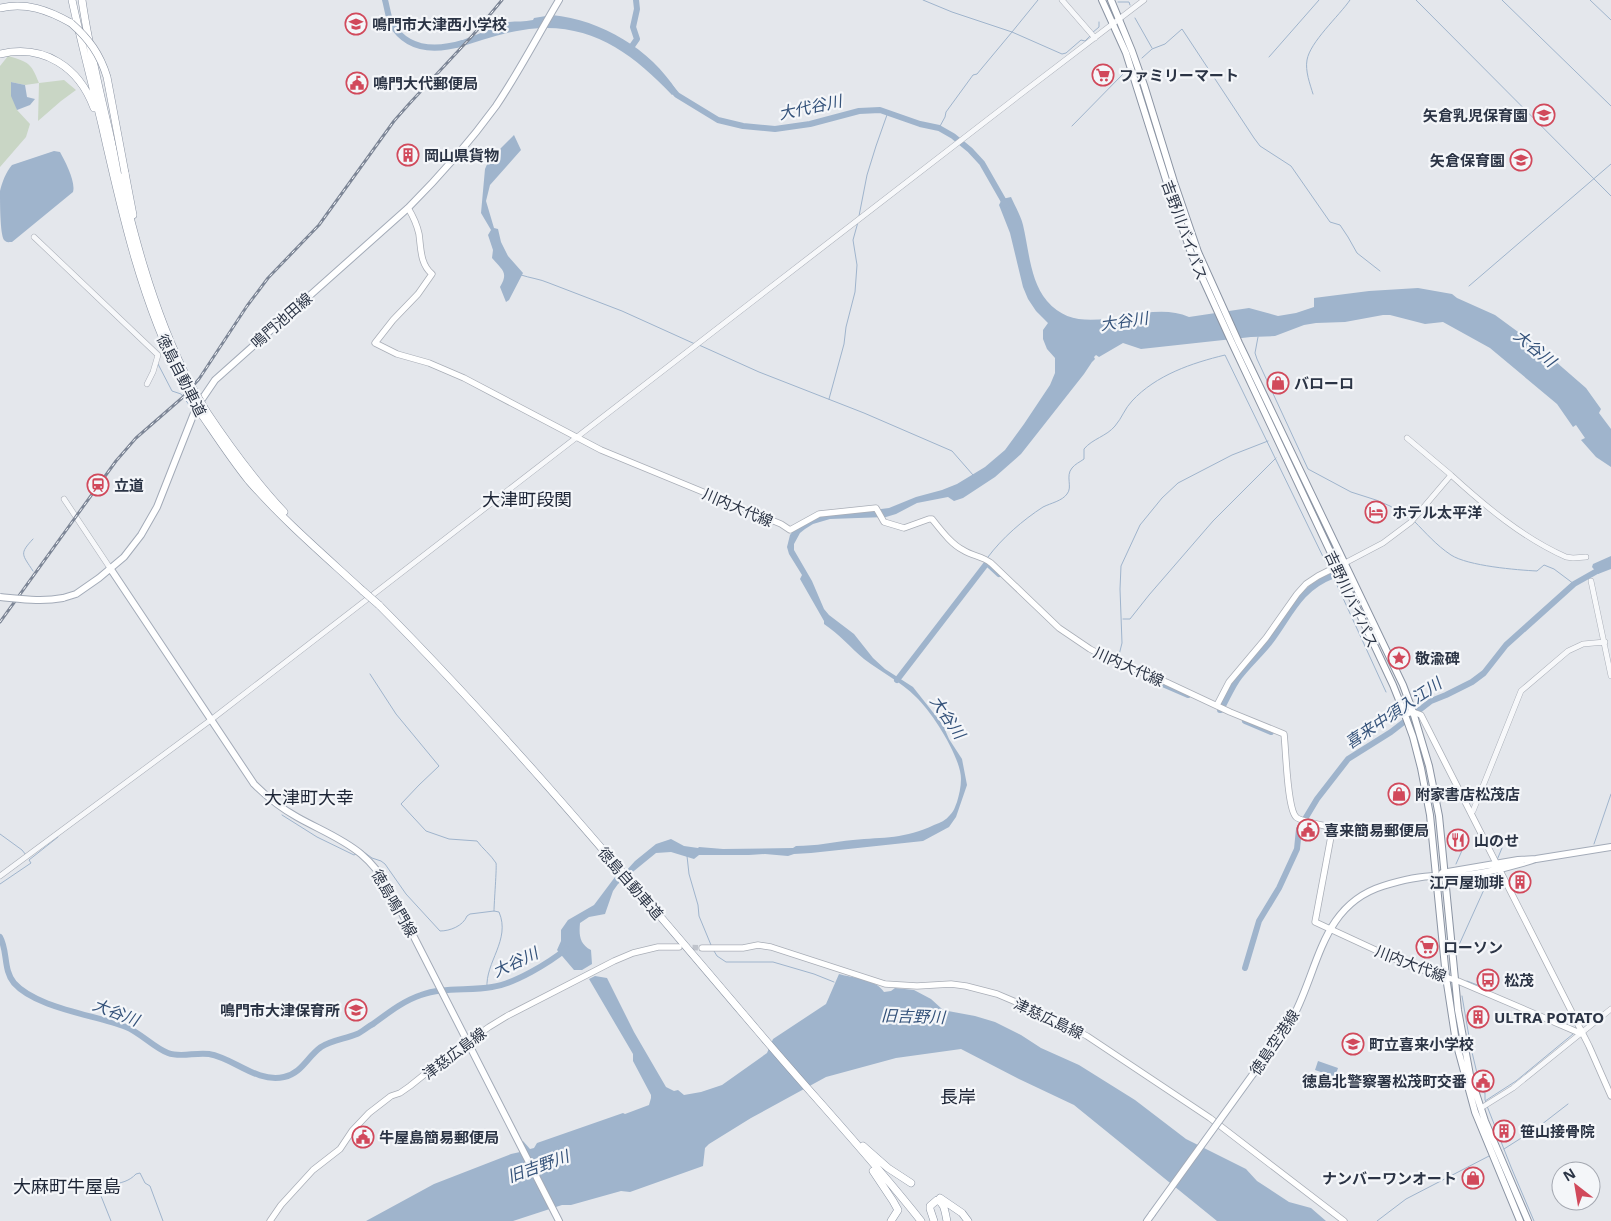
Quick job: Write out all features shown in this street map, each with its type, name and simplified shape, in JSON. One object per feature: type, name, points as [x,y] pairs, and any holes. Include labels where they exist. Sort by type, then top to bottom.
[{"type":"highway","points":[[72,0],[91,64],[119,175]]},
{"type":"highway","points":[[82,0],[91,64],[108,152]]},
{"type":"highway","points":[[0,8],[19,5],[40,8],[71,23],[95,48],[103,62],[107,77],[119,175]]},
{"type":"highway","points":[[0,54],[16,51],[46,56],[60,63],[78,78],[92,102],[108,152]]},
{"type":"highway","name":"徳島自動車道","points":[[108,152],[131,201],[137,245],[153,299],[186,382]]},
{"type":"highway","name":"徳島自動車道","points":[[119,175],[127,230],[148,301],[163,341],[204,413],[252,476],[327,558],[379,605],[494,726],[921,1221]]},
{"type":"highway","points":[[823,1106],[876,1159],[911,1183]]},
{"type":"highway","points":[[862,1151],[865,1160],[898,1210],[891,1221]]},
{"type":"highway","points":[[937,1196],[962,1213],[968,1221]]},
{"type":"highway","points":[[934,1221],[930,1206],[936,1200],[940,1201],[943,1205],[947,1221]]},
{"type":"main road","name":"鳴門池田線","points":[[0,597],[47,601],[76,594],[88,587],[124,557],[141,535],[157,507],[194,413],[200,400],[215,380],[436,181],[496,105],[559,0]]},
{"type":"main road","name":"吉野川バイパス","points":[[1102,0],[1126,53],[1191,253],[1219,308],[1335,567],[1393,685],[1411,713],[1412,738],[1421,768],[1430,814],[1446,977],[1456,1042],[1474,1112],[1520,1221]]},
{"type":"main road","name":"吉野川バイパス","points":[[1111,0],[1120,19],[1144,85],[1174,182],[1219,308]]},
{"type":"main road","name":"川内大代線","points":[[408,208],[417,229],[422,261],[432,274],[418,294],[393,320],[375,343],[397,354],[429,363],[464,378],[602,450],[780,524],[790,530],[818,514],[876,508],[881,520],[904,528],[932,519],[961,549],[985,558],[1034,602],[1059,628],[1090,649],[1284,734],[1290,802],[1294,815],[1297,818],[1330,827],[1332,831],[1315,922],[1410,966],[1455,980],[1582,1034]]},
{"type":"main road","name":"吉野川バイパス","points":[[1235,343],[1345,563],[1403,685],[1420,735],[1429,766],[1439,816],[1458,1010],[1468,1066],[1481,1108],[1528,1221]]},
{"type":"main road","points":[[1217,705],[1229,682],[1266,638],[1296,594],[1306,584],[1345,563]]},
{"type":"main road","name":"徳島鳴門線","points":[[110,568],[254,784],[265,795],[296,817],[358,851],[381,874],[559,1220]]},
{"type":"main road","points":[[1411,713],[1471,813],[1589,1046],[1611,1096]]},
{"type":"main road","name":"徳島空港線","points":[[1147,1221],[1286,1030],[1302,998],[1324,940],[1346,909],[1365,894],[1390,884],[1611,847]]},
{"type":"main road","name":"津慈広島線","points":[[270,1221],[281,1205],[313,1170],[340,1148],[352,1131],[369,1113],[391,1096],[400,1093],[410,1086],[468,1041],[507,1016],[598,968],[658,947],[679,947]]},
{"type":"main road","name":"津慈広島線","points":[[702,948],[771,947],[885,984],[917,986],[950,984],[966,986],[996,994],[1042,1013],[1087,1036],[1210,1118],[1344,1221]]},
{"type":"street","points":[[1062,0],[1094,38]]},
{"type":"street","points":[[0,876],[212,719],[1144,0]]},
{"type":"street","points":[[34,237],[158,355],[147,384]]},
{"type":"street","points":[[1407,438],[1485,504],[1524,533],[1566,557],[1586,557]]},
{"type":"street","points":[[1345,563],[1383,543],[1412,521],[1451,475]]},
{"type":"street","points":[[64,498],[110,568]]},
{"type":"street","points":[[1591,582],[1611,676]]},
{"type":"street","points":[[1471,813],[1474,810],[1520,693],[1568,650],[1583,644],[1605,642]]},
{"type":"street","points":[[1481,1108],[1513,1088],[1611,1009]]},
{"type":"green space","points":[[8,56],[28,64],[34,71],[39,83],[25,85],[11,82],[17,110],[30,124],[26,137],[0,167],[0,66]]},
{"type":"green space","points":[[64,80],[76,90],[38,121],[39,83]]},
{"type":"water","points":[[552,15],[589,23],[623,39],[653,62],[677,91],[672,95],[640,65],[606,42],[567,30],[546,28],[514,31],[456,48],[455,43],[509,22],[530,21],[534,18]]},
{"type":"water","points":[[11,82],[25,85],[27,97],[35,99],[30,105],[17,110],[11,96]]},
{"type":"water","points":[[514,135],[521,150],[490,185],[486,201],[494,228],[498,229],[501,242],[508,256],[523,273],[509,300],[506,302],[500,287],[504,274],[492,258],[493,250],[488,235],[491,230],[481,213],[485,169],[489,160]]},
{"type":"water","points":[[54,151],[60,152],[67,166],[72,177],[73,192],[12,242],[6,242],[3,237],[0,217],[0,191],[6,174],[12,165]]},
{"type":"water","points":[[1011,197],[1022,222],[1031,265],[1041,293],[1047,301],[1062,313],[1078,319],[1096,320],[1153,312],[1171,312],[1189,317],[1249,308],[1278,316],[1314,307],[1314,298],[1369,291],[1418,288],[1452,294],[1495,315],[1540,348],[1586,388],[1601,409],[1599,413],[1611,429],[1611,467],[1596,457],[1581,440],[1585,438],[1576,425],[1573,427],[1557,404],[1490,348],[1443,322],[1425,324],[1383,315],[1345,322],[1304,325],[1275,336],[1141,349],[1123,343],[1099,357],[1096,355],[1084,374],[1021,454],[995,477],[963,498],[954,501],[948,497],[917,503],[886,517],[830,519],[813,524],[805,529],[800,533],[794,544],[794,550],[812,581],[824,609],[854,634],[873,658],[885,669],[913,687],[943,725],[949,739],[962,759],[967,785],[956,817],[949,827],[923,841],[788,856],[765,854],[699,855],[694,859],[671,852],[656,853],[618,884],[613,891],[605,914],[589,917],[580,923],[582,942],[591,950],[592,964],[582,970],[574,970],[557,950],[561,941],[561,930],[568,920],[594,905],[615,877],[626,871],[656,844],[671,839],[684,846],[698,848],[793,848],[796,846],[894,837],[923,830],[947,818],[953,810],[960,788],[960,770],[944,735],[923,704],[897,682],[864,659],[840,636],[824,624],[800,579],[802,575],[789,554],[787,547],[793,531],[818,517],[889,508],[957,484],[985,467],[1005,450],[1050,385],[1055,373],[1055,358],[1047,349],[1043,339],[1043,330],[1048,323],[1036,311],[1023,287],[1010,233],[999,205],[1002,199]]},
{"type":"water","points":[[1611,556],[1611,569],[1598,574],[1592,567],[1593,564]]},
{"type":"water","name":"旧吉野川","points":[[839,974],[876,984],[884,992],[895,988],[914,990],[931,999],[942,1009],[995,1022],[1021,1035],[1041,1048],[1079,1065],[1135,1100],[1186,1139],[1246,1169],[1257,1181],[1289,1202],[1311,1208],[1326,1221],[1217,1221],[1074,1105],[961,1049],[896,1058],[826,1077],[751,1118],[709,1144],[705,1148],[703,1166],[630,1192],[621,1191],[571,1205],[562,1205],[513,1221],[366,1221],[434,1184],[520,1152],[518,1145],[523,1141],[530,1149],[534,1148],[537,1143],[649,1105],[651,1095],[633,1061],[633,1054],[589,979],[595,976],[607,978],[634,1032],[666,1087],[674,1091],[678,1090],[684,1095],[722,1085],[767,1053],[773,1039],[826,1004]]},
{"type":"water","points":[[1318,1061],[1338,1068],[1335,1077],[1315,1070]]},
{"type":"waterway","name":"大代谷川","points":[[385,0],[391,23],[405,39],[414,44],[433,48],[463,43]]},
{"type":"waterway","points":[[630,49],[637,39],[633,27],[637,9],[636,0]]},
{"type":"waterway","points":[[923,0],[1012,32],[1038,0]]},
{"type":"waterway","points":[[1269,57],[1319,0]]},
{"type":"waterway","points":[[1313,94],[1307,69],[1309,53],[1319,37],[1350,0]]},
{"type":"waterway","points":[[1416,0],[1611,196]]},
{"type":"waterway","points":[[1502,0],[1611,106]]},
{"type":"waterway","points":[[1590,0],[1611,20]]},
{"type":"waterway","points":[[1118,2],[1129,2],[1130,5]]},
{"type":"waterway","points":[[1135,18],[1152,48]]},
{"type":"waterway","points":[[1092,33],[1099,27],[1099,22]]},
{"type":"waterway","points":[[1142,58],[1152,49],[1165,44],[1182,29],[1260,146],[1291,166],[1330,222],[1340,225],[1357,253],[1380,271]]},
{"type":"waterway","points":[[939,128],[946,112],[973,75],[977,74],[1012,32],[1062,54],[1066,53],[1081,40],[1085,41],[1090,36]]},
{"type":"waterway","points":[[1072,126],[1124,73]]},
{"type":"waterway","name":"大代谷川","points":[[670,87],[677,95],[718,120],[743,126],[775,129],[810,124],[859,111],[880,110],[920,124],[939,128],[953,136],[982,163],[1006,205]]},
{"type":"waterway","points":[[859,216],[867,175],[888,112]]},
{"type":"waterway","points":[[1469,286],[1611,164]]},
{"type":"waterway","points":[[829,399],[844,344],[846,327],[855,292],[857,265],[853,240],[858,222]]},
{"type":"waterway","points":[[521,275],[546,282],[622,311],[695,344]]},
{"type":"waterway","points":[[1258,337],[1255,353],[1257,359],[1308,469],[1351,492],[1390,506],[1410,519]]},
{"type":"waterway","points":[[699,345],[759,372],[864,413],[952,451],[973,475]]},
{"type":"waterway","points":[[988,557],[1006,536],[1028,518],[1043,507],[1065,496],[1069,491],[1070,471],[1084,459],[1084,449],[1112,429],[1130,404],[1142,392],[1175,371],[1225,355],[1329,569]]},
{"type":"waterway","points":[[158,364],[172,391],[181,394],[190,406]]},
{"type":"waterway","points":[[1118,659],[1122,643],[1121,566],[1140,525],[1162,498],[1178,483],[1232,455],[1268,441]]},
{"type":"waterway","points":[[1123,619],[1130,619],[1213,521],[1276,458]]},
{"type":"waterway","points":[[1414,521],[1431,539],[1459,559],[1493,567],[1537,571],[1544,565],[1554,569],[1574,584]]},
{"type":"waterway","points":[[33,539],[24,551],[24,557],[33,571]]},
{"type":"waterway","points":[[897,680],[987,563],[999,574]]},
{"type":"waterway","name":"喜来中須入江川","points":[[1245,968],[1259,921],[1279,888],[1297,849],[1299,829],[1317,799],[1348,759],[1391,732],[1431,701],[1472,682],[1484,673],[1506,645],[1574,584],[1611,563]]},
{"type":"waterway","points":[[1331,572],[1386,692]]},
{"type":"waterway","points":[[1220,710],[1237,680],[1270,642],[1296,603],[1311,588],[1332,576]]},
{"type":"waterway","points":[[370,674],[396,714],[439,766],[401,804],[426,831],[449,839],[477,841],[492,857],[496,863],[494,911]]},
{"type":"waterway","points":[[1151,679],[1188,695]]},
{"type":"waterway","points":[[1416,694],[1431,701]]},
{"type":"waterway","points":[[1245,721],[1271,732]]},
{"type":"waterway","points":[[1594,844],[1611,794]]},
{"type":"waterway","points":[[282,815],[317,837],[354,855],[356,854]]},
{"type":"waterway","points":[[0,834],[26,855]]},
{"type":"waterway","points":[[0,884],[31,863],[29,860],[58,837]]},
{"type":"waterway","points":[[1456,864],[1468,837]]},
{"type":"waterway","points":[[1497,860],[1502,848]]},
{"type":"waterway","points":[[361,850],[385,864],[406,894],[440,931],[456,927],[470,914],[499,912],[502,932],[487,978],[487,988]]},
{"type":"waterway","points":[[687,856],[689,874],[698,905],[699,916],[711,945]]},
{"type":"waterway","points":[[1459,945],[1491,874]]},
{"type":"waterway","name":"大谷川","points":[[0,937],[11,978],[24,992],[36,999],[126,1027],[168,1053],[218,1056],[255,1073],[274,1078],[290,1075],[300,1068],[321,1047],[359,1033],[414,998],[438,991],[501,985],[531,972],[566,949]]},
{"type":"waterway","points":[[714,951],[717,956],[726,962],[773,962],[834,982]]},
{"type":"waterway","points":[[1415,964],[1439,972]]},
{"type":"waterway","points":[[1467,981],[1488,989]]},
{"type":"waterway","points":[[1462,996],[1471,1048],[1481,1090],[1485,1093],[1485,1100]]},
{"type":"waterway","points":[[1486,1102],[1516,1081],[1573,1034]]},
{"type":"waterway","points":[[1504,1149],[1537,1128],[1568,1104]]},
{"type":"waterway","points":[[1487,1106],[1534,1221]]},
{"type":"waterway","points":[[1377,1221],[1406,1199],[1491,1155]]},
{"type":"waterway","points":[[86,1186],[119,1183],[140,1173],[145,1183],[150,1186],[163,1221]]},
{"type":"waterway","points":[[101,1186],[101,1196],[111,1221]]},
{"type":"tunnel","points":[[684,947],[702,948]]},
{"type":"railway","points":[[0,622],[116,461],[136,438],[182,398],[199,379],[247,306],[268,278],[319,225],[394,121],[473,35],[502,0]]},
{"type":"place","name":"鳴門市大津西小学校","points":[[356,24]]},
{"type":"place","name":"ファミリーマート","points":[[1103,75]]},
{"type":"place","name":"鳴門大代郵便局","points":[[357,83]]},
{"type":"place","name":"矢倉乳児保育園","points":[[1544,115]]},
{"type":"place","name":"岡山県貨物","points":[[408,155]]},
{"type":"place","name":"矢倉保育園","points":[[1521,160]]},
{"type":"place","name":"バローロ","points":[[1278,383]]},
{"type":"place","name":"立道","points":[[98,485]]},
{"type":"place","name":"ホテル太平洋","points":[[1376,512]]},
{"type":"place","name":"敬渝碑","points":[[1399,658]]},
{"type":"place","name":"附家書店松茂店","points":[[1399,794]]},
{"type":"place","name":"喜来簡易郵便局","points":[[1308,830]]},
{"type":"place","name":"山のせ","points":[[1458,840]]},
{"type":"place","name":"江戸屋珈琲","points":[[1520,882]]},
{"type":"place","name":"ローソン","points":[[1427,947]]},
{"type":"place","name":"松茂","points":[[1488,980]]},
{"type":"place","name":"鳴門市大津保育所","points":[[356,1010]]},
{"type":"place","name":"ULTRA POTATO","points":[[1478,1017]]},
{"type":"place","name":"町立喜来小学校","points":[[1353,1044]]},
{"type":"place","name":"徳島北警察署松茂町交番","points":[[1483,1081]]},
{"type":"place","name":"笹山接骨院","points":[[1504,1131]]},
{"type":"place","name":"牛屋島簡易郵便局","points":[[363,1137]]},
{"type":"place","name":"ナンバーワンオート","points":[[1473,1178]]},
{"type":"district","name":"大津町段関","points":[[527,499]]},
{"type":"district","name":"大津町大幸","points":[[309,797]]},
{"type":"district","name":"長岸","points":[[958,1096]]},
{"type":"district","name":"大麻町牛屋島","points":[[67,1186]]}]
